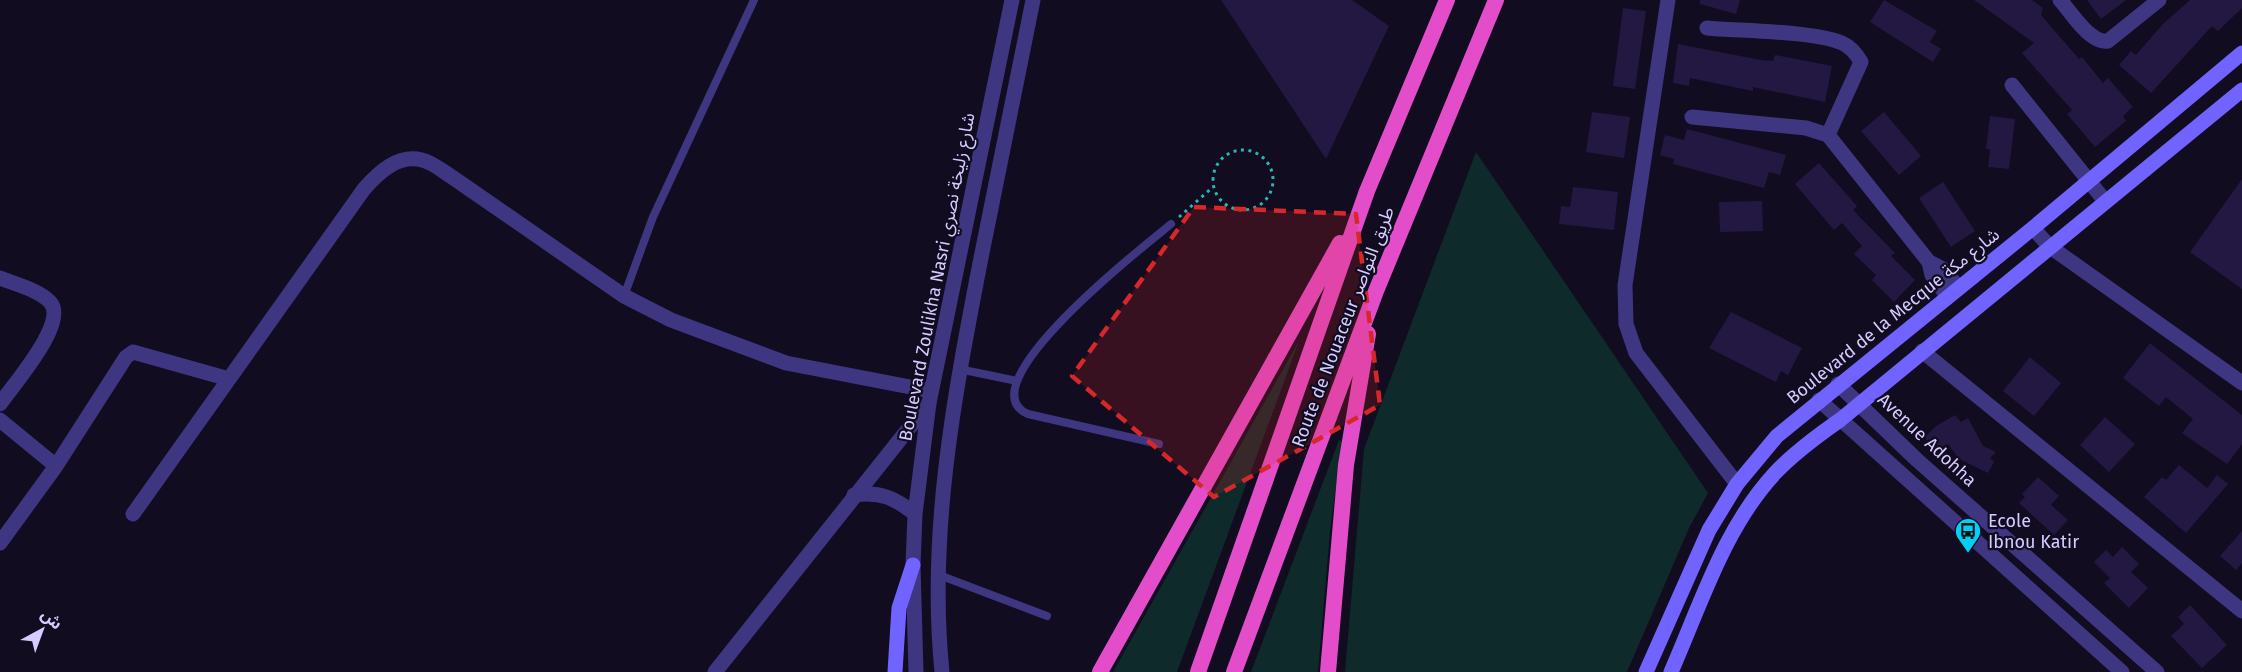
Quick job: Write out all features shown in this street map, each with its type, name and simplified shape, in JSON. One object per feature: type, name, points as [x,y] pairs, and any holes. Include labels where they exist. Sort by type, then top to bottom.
[{"type":"highway","name":"Route de Nouaceur طريق النواصر","points":[[1198,672],[1367,191],[1447,0]]},
{"type":"highway","name":"Route de Nouaceur طريق النواصر","points":[[1234,672],[1376,291],[1496,0]]},
{"type":"highway","points":[[1100,672],[1249,409],[1367,191]]},
{"type":"highway","points":[[1328,672],[1346,465],[1376,291]]},
{"type":"main road","name":"Boulevard de la Mecque شارع مكة","points":[[1646,672],[1700,547],[1737,484],[1777,436],[1838,384],[2034,228],[2088,180],[2242,53]]},
{"type":"main road","points":[[1671,672],[1722,555],[1756,496],[1794,454],[1840,420],[2049,246],[2242,90]]},
{"type":"main road","points":[[895,672],[899,608],[913,565]]},
{"type":"street","name":"Boulevard Zoulikha Nasri شارع زليخة نصري","points":[[916,672],[913,565],[915,514],[930,397],[1012,0]]},
{"type":"street","points":[[942,672],[940,521],[959,369],[1033,0]]},
{"type":"street","points":[[1668,0],[1625,285],[1626,324],[1636,353],[1737,484]]},
{"type":"street","points":[[2060,0],[2092,36],[2103,42],[2108,41],[2159,0]]},
{"type":"street","points":[[1707,28],[1821,38],[1841,42],[1855,51],[1861,62],[1858,73],[1828,135]]},
{"type":"street","points":[[2012,85],[2105,201]]},
{"type":"street","points":[[1692,117],[1806,128],[1828,135],[1929,262],[1941,267],[1954,292]]},
{"type":"street","points":[[133,514],[364,189],[380,171],[400,161],[423,160],[452,177],[624,296],[671,320],[786,363],[930,397],[715,672]]},
{"type":"street","points":[[2034,228],[2049,246],[2242,383]]},
{"type":"street","points":[[0,278],[45,297],[52,303],[56,314],[52,330],[0,404]]},
{"type":"street","points":[[1922,351],[2242,611]]},
{"type":"street","points":[[0,543],[56,466],[126,357],[133,352],[229,379]]},
{"type":"street","name":"Avenue Adohha","points":[[1838,384],[1917,460],[2157,672]]},
{"type":"street","points":[[1819,400],[2122,672]]},
{"type":"street","points":[[0,420],[56,466]]},
{"type":"street","points":[[854,495],[880,494],[893,498],[915,514]]},
{"type":"lane","points":[[624,296],[653,217],[754,0]]},
{"type":"lane","points":[[1159,444],[1022,411],[1014,396],[1017,381],[1029,359],[1059,322],[1171,224]]},
{"type":"lane","points":[[959,369],[1017,381]]},
{"type":"lane","points":[[939,575],[1047,616]]},
{"type":"path","points":[[1171,224],[1213,187],[1214,170],[1219,162],[1232,152],[1250,150],[1265,159],[1273,174],[1272,191],[1268,199],[1254,209],[1237,210],[1229,207],[1222,202],[1213,187]]},
{"type":"highlighted area","points":[[1194,207],[1356,214],[1380,405],[1214,497],[1072,376]]},
{"type":"green space","points":[[1476,152],[1708,493],[1689,528],[1627,672],[1345,672],[1364,449]]},
{"type":"green space","points":[[1299,341],[1177,672],[1113,672]]},
{"type":"green space","points":[[1339,440],[1342,441],[1330,531],[1318,672],[1251,672]]},
{"type":"building","points":[[1221,0],[1352,0],[1389,26],[1326,159]]},
{"type":"building","points":[[1700,0],[1740,0],[1736,14],[1700,4]]},
{"type":"building","points":[[1884,0],[1937,31],[1930,42],[1941,49],[1933,62],[1870,22]]},
{"type":"building","points":[[1974,0],[2032,0],[2043,8],[2041,15],[2079,59],[2082,57],[2103,83],[2108,78],[2133,107],[2123,116],[2126,121],[2095,147],[2067,114],[2072,110],[2022,53],[2034,43]]},
{"type":"building","points":[[2087,0],[2126,0],[2101,19]]},
{"type":"building","points":[[2190,0],[2242,0],[2242,8],[2218,31],[2212,26],[2151,93],[2119,65],[2131,51],[2136,55],[2162,25]]},
{"type":"building","points":[[1623,8],[1646,11],[1635,89],[1613,86]]},
{"type":"building","points":[[1678,44],[1761,60],[1773,61],[1775,55],[1832,66],[1825,102],[1753,87],[1753,91],[1690,78],[1689,86],[1673,83]]},
{"type":"building","points":[[1592,112],[1630,117],[1624,158],[1586,152]]},
{"type":"building","points":[[1884,112],[1921,156],[1899,175],[1861,131]]},
{"type":"building","points":[[1990,116],[2015,119],[2009,169],[1988,167],[1990,149],[1986,149]]},
{"type":"building","points":[[1687,129],[1786,155],[1780,175],[1769,172],[1764,188],[1673,164],[1674,159],[1660,155],[1665,135],[1684,140]]},
{"type":"building","points":[[1819,163],[1857,206],[1853,210],[1895,253],[1891,256],[1915,280],[1894,302],[1872,280],[1876,275],[1854,254],[1862,246],[1842,223],[1834,230],[1795,184]]},
{"type":"building","points":[[2242,179],[2242,289],[2190,252]]},
{"type":"building","points":[[1943,182],[1975,231],[1951,247],[1919,198]]},
{"type":"building","points":[[1573,187],[1618,192],[1614,230],[1559,224],[1561,206],[1570,207]]},
{"type":"building","points":[[1762,201],[1763,231],[1720,232],[1719,202]]},
{"type":"building","points":[[1731,312],[1802,348],[1788,375],[1781,371],[1776,382],[1709,348]]},
{"type":"building","points":[[2150,343],[2242,415],[2242,444],[2227,464],[2182,433],[2193,419],[2166,397],[2159,406],[2123,378]]},
{"type":"building","points":[[2030,357],[2061,383],[2034,416],[2003,391]]},
{"type":"building","points":[[1955,415],[1961,422],[1968,418],[1983,446],[1996,452],[1990,458],[1994,462],[1988,473],[1959,459],[1948,444],[1934,452],[1930,447],[1925,437],[1936,426]]},
{"type":"building","points":[[2105,417],[2135,444],[2109,472],[2080,445]]},
{"type":"building","points":[[2179,465],[2207,488],[2217,475],[2228,484],[2186,533],[2144,497],[2162,477],[2166,480]]},
{"type":"building","points":[[2038,477],[2059,496],[2051,505],[2068,520],[2054,535],[2019,503],[2025,497],[2022,494]]},
{"type":"building","points":[[2242,531],[2242,563],[2236,570],[2220,556]]},
{"type":"building","points":[[2122,547],[2139,564],[2131,572],[2148,588],[2129,608],[2104,583],[2110,578],[2094,562],[2106,550],[2113,557]]},
{"type":"building","points":[[2190,605],[2227,645],[2202,668],[2171,636],[2184,624],[2178,617]]},
{"type":"place","name":"Ecole Ibnou Katir","points":[[1968,554]]}]
